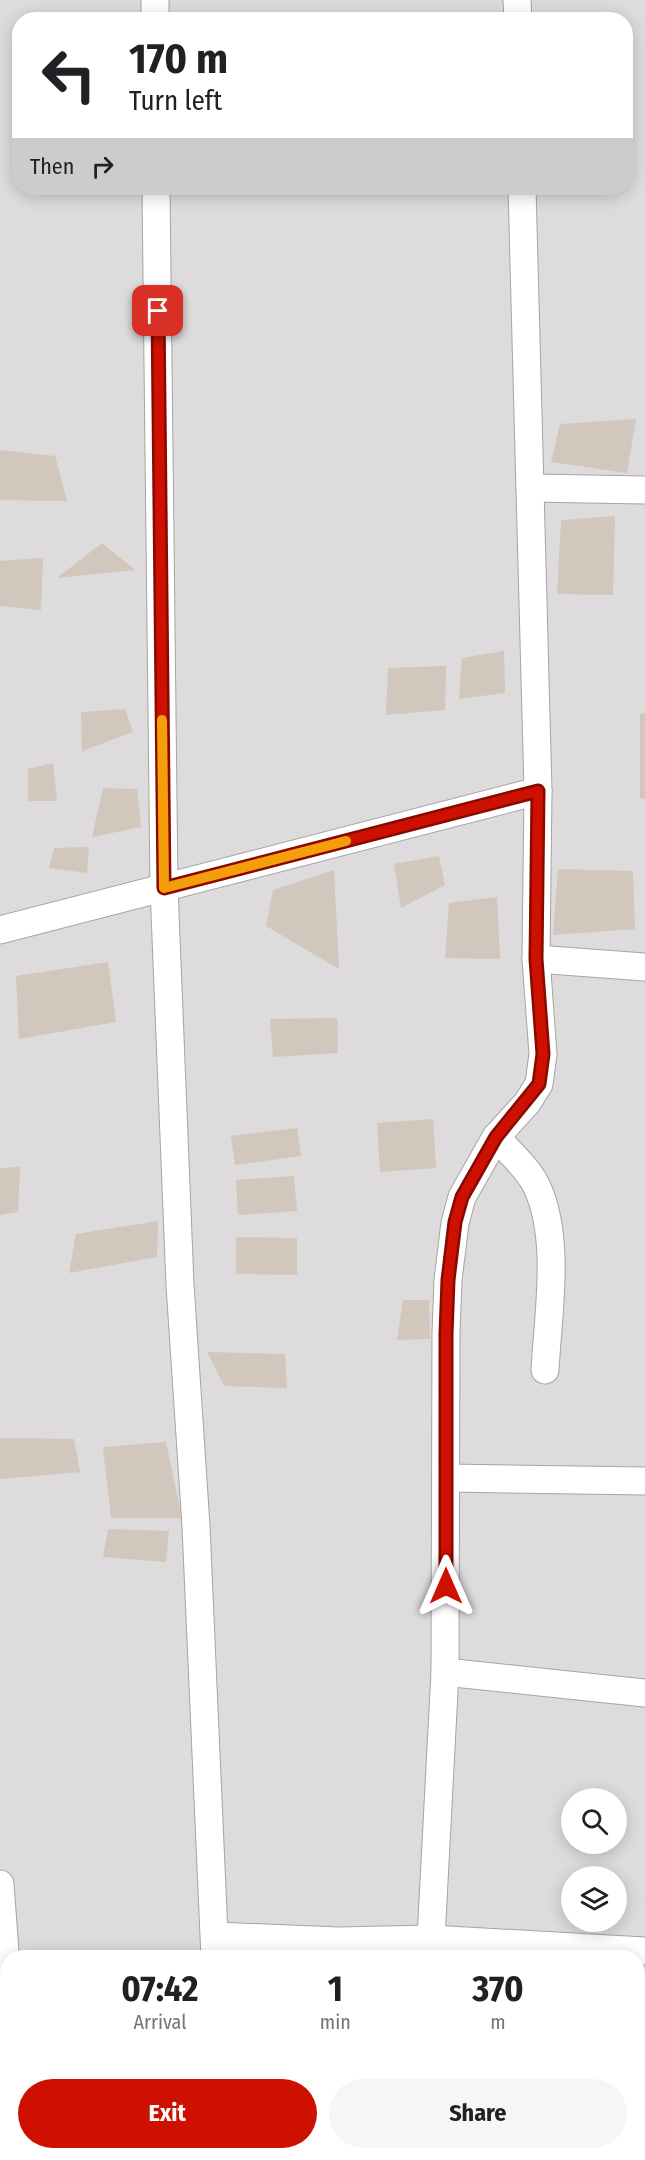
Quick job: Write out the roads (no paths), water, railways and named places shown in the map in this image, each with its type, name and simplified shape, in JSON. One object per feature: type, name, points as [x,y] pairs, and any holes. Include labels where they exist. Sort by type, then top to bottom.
[{"type":"street","points":[[156,195],[164,888],[180,1285],[196,1526],[215,1947],[338,1941],[430,1948],[530,1950]]},
{"type":"street","points":[[430,1948],[445,1672],[448,1290],[455,1222],[462,1197],[496,1137],[539,1084],[543,1054],[536,959],[538,791],[522,195]]},
{"type":"street","points":[[530,488],[645,490]]},
{"type":"street","points":[[0,930],[538,791]]},
{"type":"street","points":[[536,959],[645,967]]},
{"type":"street","points":[[496,1137],[536,1185],[548,1225],[551,1250],[545,1370]]},
{"type":"street","points":[[446,1478],[645,1481]]},
{"type":"street","points":[[445,1672],[645,1693]]},
{"type":"street","points":[[0,1884],[5,1950]]}]
